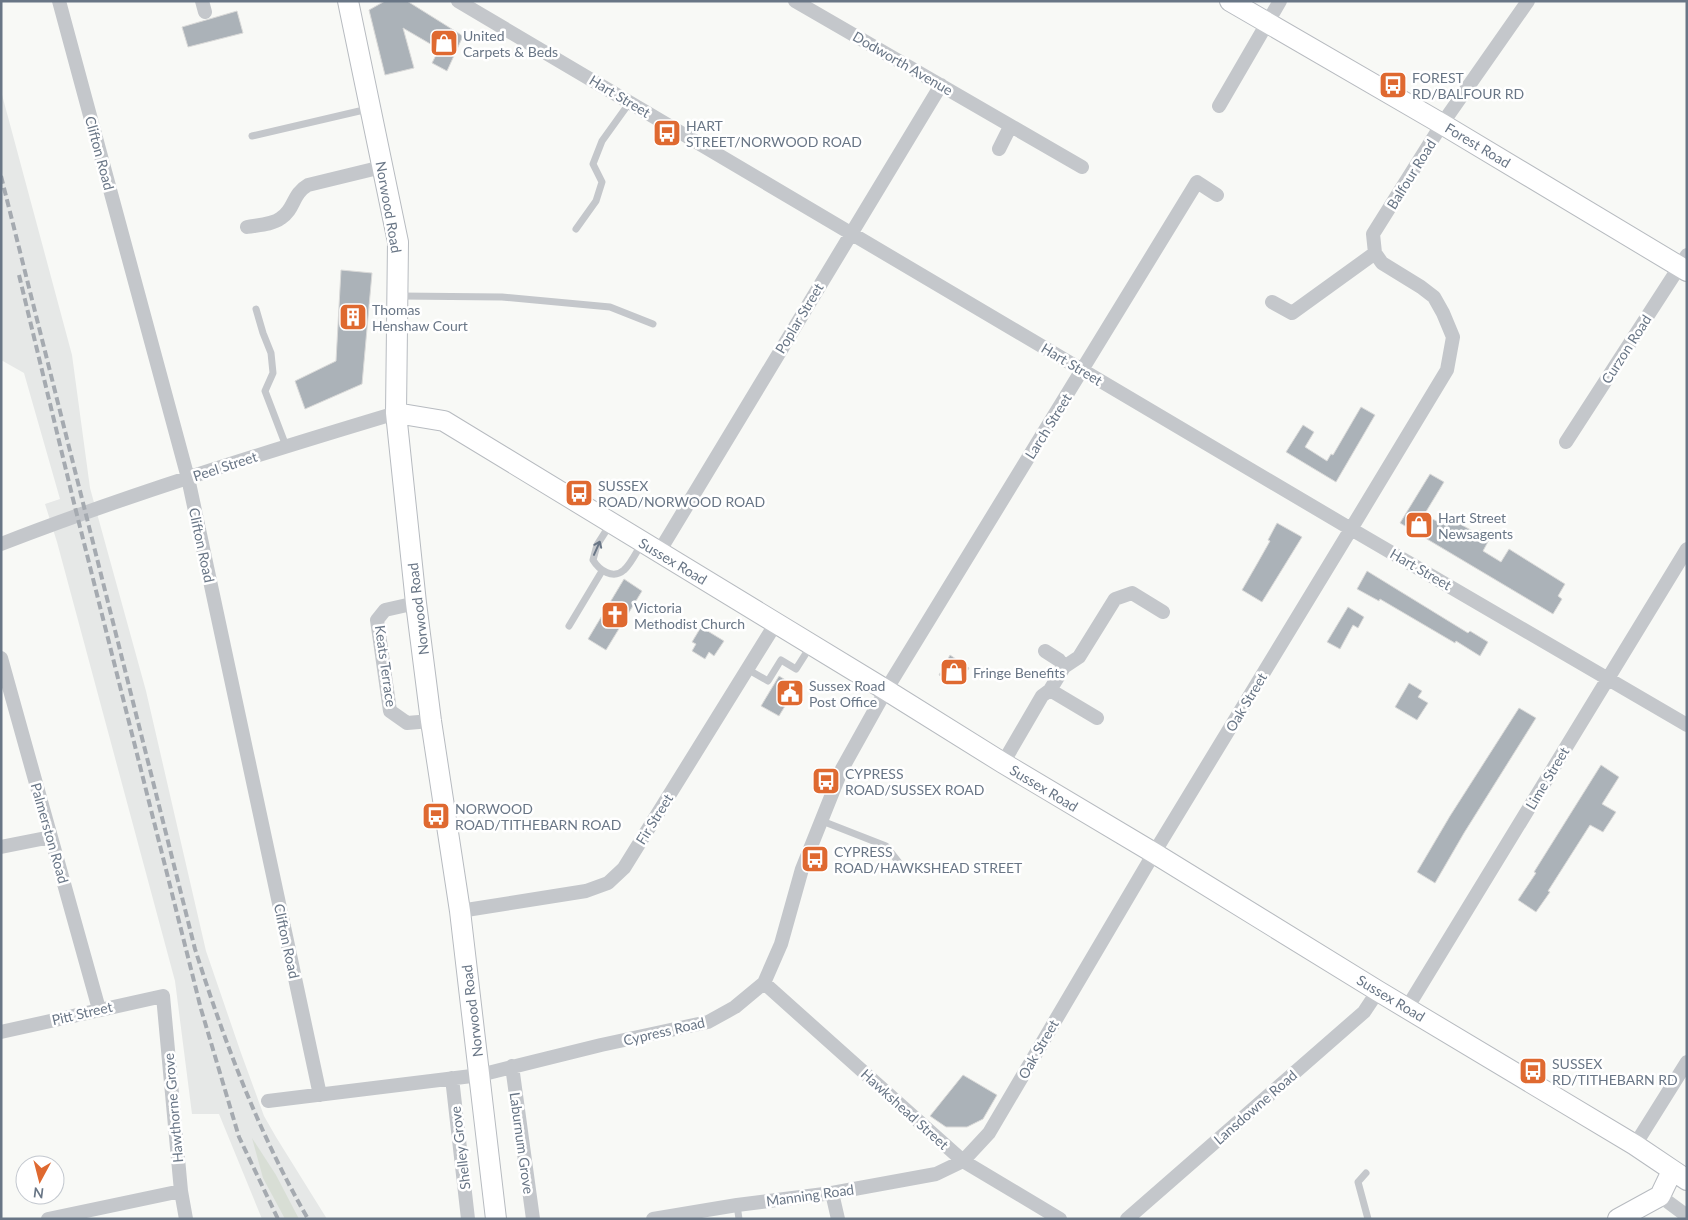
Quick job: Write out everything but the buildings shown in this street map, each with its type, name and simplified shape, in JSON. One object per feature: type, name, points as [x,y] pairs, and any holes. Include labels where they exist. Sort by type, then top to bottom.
[{"type":"street","name":"Clifton Road","points":[[59,1],[188,478],[320,1095]]},
{"type":"street","name":"Norwood Road","points":[[348,1],[398,242],[396,413],[416,604],[460,911],[496,1219]]},
{"type":"street","name":"Hart Street","points":[[458,1],[850,234],[1687,725]]},
{"type":"street","name":"Dodworth Avenue","points":[[795,1],[1082,167]]},
{"type":"street","name":"Forest Road","points":[[1230,1],[1684,264]]},
{"type":"street","points":[[1219,106],[1280,1]]},
{"type":"street","name":"Balfour Road","points":[[1375,253],[1373,234],[1442,124],[1528,1]]},
{"type":"street","name":"Poplar Street","points":[[650,547],[850,234],[941,85]]},
{"type":"street","points":[[999,149],[1010,127]]},
{"type":"street","points":[[247,227],[275,222],[281,218],[290,209],[298,192],[308,185],[382,167]]},
{"type":"street","name":"Larch Street","points":[[886,690],[1197,182],[1217,194]]},
{"type":"street","points":[[1272,302],[1292,313],[1375,253]]},
{"type":"street","name":"Oak Street","points":[[963,1161],[989,1133],[1154,853],[1446,370],[1453,337],[1444,313],[1434,297],[1382,263],[1375,253]]},
{"type":"street","name":"Curzon Road","points":[[1566,442],[1684,264]]},
{"type":"street","name":"Peel Street","points":[[1,544],[188,478],[396,413]]},
{"type":"street","name":"Sussex Road","points":[[396,413],[444,421],[1003,763],[1635,1145],[1679,1176]]},
{"type":"street","name":"Lime Street","points":[[1407,1008],[1687,549]]},
{"type":"street","points":[[1003,763],[1042,696],[1050,690],[1064,668],[1079,657],[1114,600],[1132,592],[1163,612]]},
{"type":"street","name":"Keats Terrace","points":[[416,604],[386,610],[378,620],[390,710],[407,723],[432,721]]},
{"type":"street","name":"Fir Street","points":[[460,911],[586,891],[608,883],[624,868],[776,623]]},
{"type":"street","points":[[1045,650],[1059,660],[1064,668]]},
{"type":"street","name":"Palmerston Road","points":[[1,658],[99,1009]]},
{"type":"street","name":"Cypress Road","points":[[268,1101],[480,1074],[708,1022],[736,1007],[764,982],[781,944],[802,869],[842,769],[886,690]]},
{"type":"street","points":[[1050,690],[1097,718]]},
{"type":"street","points":[[1,848],[51,837]]},
{"type":"street","name":"Hawkshead Street","points":[[764,982],[963,1161],[1060,1219]]},
{"type":"street","name":"Lansdowne Road","points":[[1128,1219],[1364,1012],[1378,990]]},
{"type":"street","name":"Pitt Street","points":[[1,1032],[163,996]]},
{"type":"street","name":"Hawthorne Grove","points":[[163,996],[181,1191],[186,1219]]},
{"type":"street","points":[[1635,1145],[1687,1062]]},
{"type":"street","name":"Laburnum Grove","points":[[512,1066],[533,1219]]},
{"type":"street","name":"Shelley Grove","points":[[452,1078],[468,1219]]},
{"type":"street","name":"Manning Road","points":[[654,1219],[738,1212],[936,1174],[963,1161]]},
{"type":"street","points":[[1618,1219],[1660,1196],[1679,1176]]},
{"type":"street","points":[[48,1219],[181,1191]]},
{"type":"street","points":[[832,1193],[838,1219]]},
{"type":"street","points":[[1660,1196],[1687,1216]]},
{"type":"lane","points":[[576,229],[596,201],[602,182],[593,164],[602,141],[630,102]]},
{"type":"lane","points":[[252,136],[370,108]]},
{"type":"lane","points":[[397,296],[502,297],[610,307],[653,324]]},
{"type":"lane","points":[[256,309],[262,333],[271,353],[273,373],[265,391],[286,446]]},
{"type":"lane","points":[[611,523],[594,554],[593,560],[602,571],[610,574],[624,570],[650,547]]},
{"type":"lane","points":[[569,626],[602,571]]},
{"type":"lane","points":[[747,669],[768,681],[781,660],[796,669],[812,645]]},
{"type":"lane","points":[[822,821],[886,846],[900,864],[912,872]]},
{"type":"lane","points":[[1366,1174],[1358,1182],[1368,1219]]},
{"type":"shaded area","points":[[1,91],[72,355],[90,488],[146,691],[206,951],[264,1116],[327,1219],[262,1219],[219,1114],[192,1114],[175,981],[57,542],[45,504],[60,499],[24,373],[1,360]]},
{"type":"shaded area","points":[[252,1138],[276,1175],[299,1219],[285,1219],[263,1178]]},
{"type":"railway","points":[[1,176],[195,949],[218,1019],[244,1087],[273,1153],[308,1219]]},
{"type":"railway","points":[[19,275],[201,1009],[239,1137],[278,1219]]},
{"type":"place","name":"United Carpets & Beds","points":[[444,43]]},
{"type":"place","name":"FOREST RD/BALFOUR RD","points":[[1393,85]]},
{"type":"place","name":"HART STREET/NORWOOD ROAD","points":[[667,133]]},
{"type":"place","name":"Thomas Henshaw Court","points":[[353,317]]},
{"type":"place","name":"SUSSEX ROAD/NORWOOD ROAD","points":[[579,493]]},
{"type":"place","name":"Hart Street Newsagents","points":[[1419,525]]},
{"type":"place","name":"Victoria Methodist Church","points":[[615,615]]},
{"type":"place","name":"Fringe Benefits","points":[[954,672]]},
{"type":"place","name":"Sussex Road Post Office","points":[[790,693]]},
{"type":"place","name":"CYPRESS ROAD/SUSSEX ROAD","points":[[826,781]]},
{"type":"place","name":"NORWOOD ROAD/TITHEBARN ROAD","points":[[436,816]]},
{"type":"place","name":"CYPRESS ROAD/HAWKSHEAD STREET","points":[[815,859]]},
{"type":"place","name":"SUSSEX RD/TITHEBARN RD","points":[[1533,1071]]}]
